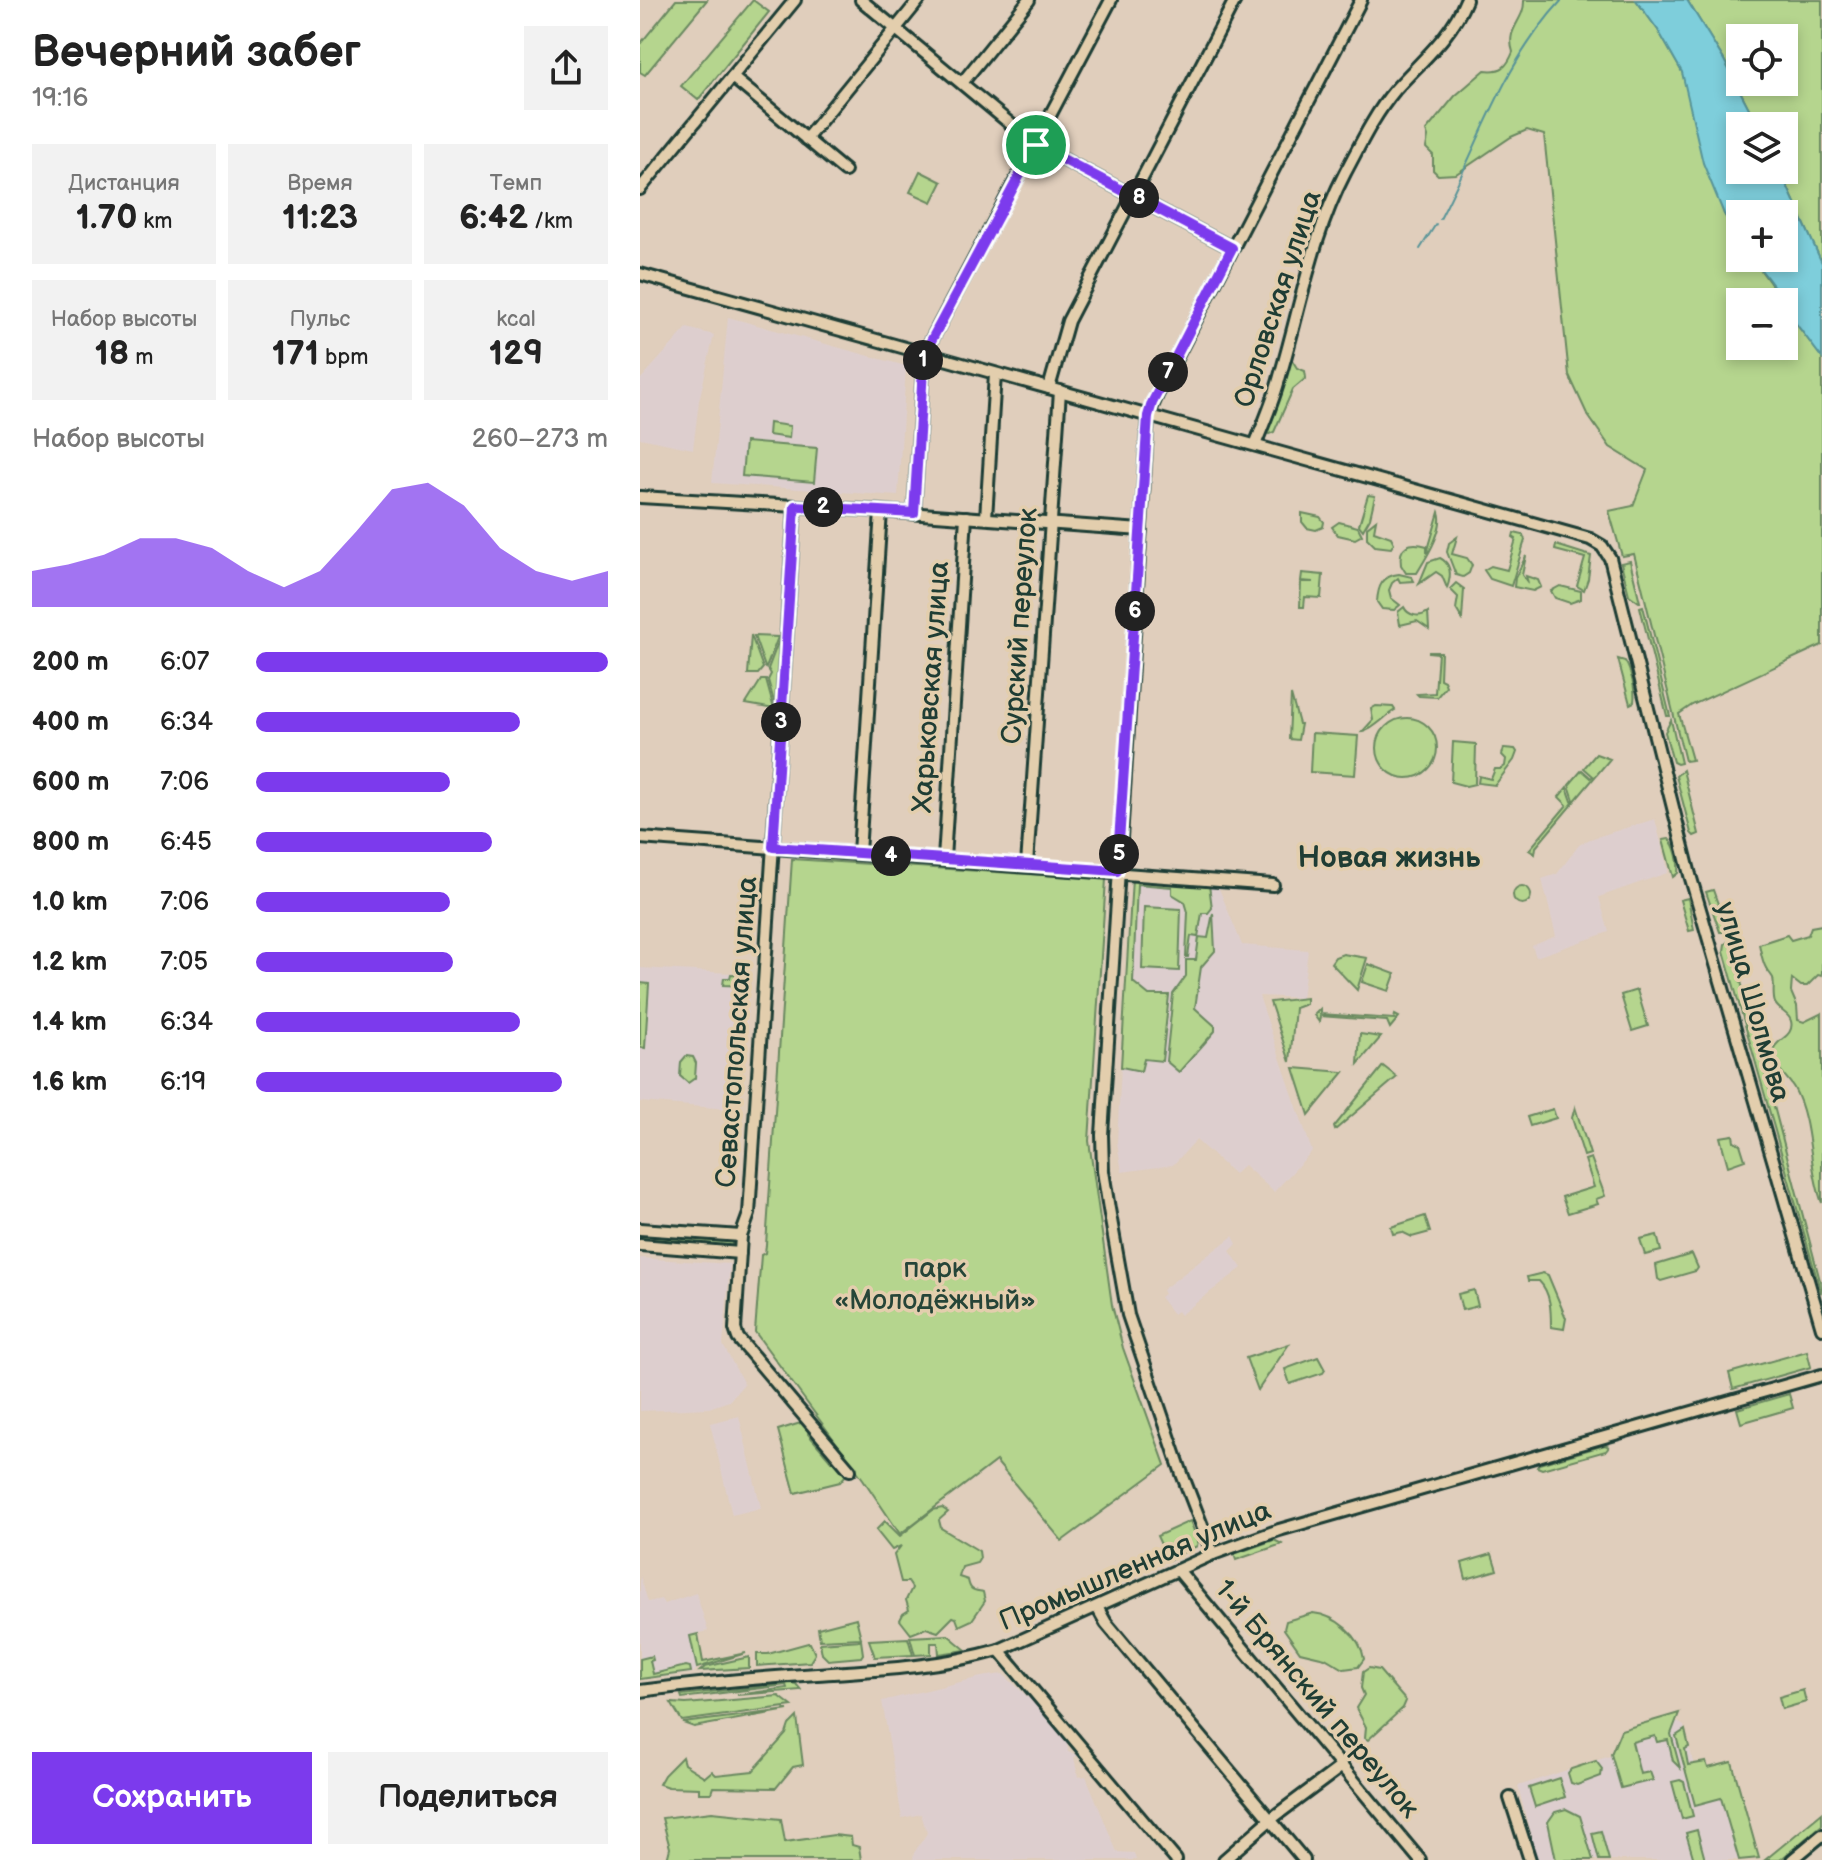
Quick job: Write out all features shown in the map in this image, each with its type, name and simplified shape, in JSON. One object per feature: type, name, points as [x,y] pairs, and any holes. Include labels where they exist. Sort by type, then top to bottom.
[{"type":"street","points":[[640,189],[795,0]]},
{"type":"street","points":[[861,0],[1036,145],[1232,248]]},
{"type":"street","points":[[806,139],[919,0]]},
{"type":"street","points":[[962,83],[1029,0]]},
{"type":"street","name":"Сурский переулок","points":[[1027,865],[1051,524],[1054,390],[1068,321],[1235,0]]},
{"type":"street","points":[[1213,1554],[1182,1474],[1128,1315],[1103,1171],[1102,1135],[1117,871],[1148,416],[1361,0]]},
{"type":"street","name":"Орловская улица","points":[[640,274],[1255,445],[1279,380],[1324,223],[1343,177],[1379,111],[1396,89],[1428,58],[1454,23],[1466,0]]},
{"type":"street","points":[[914,513],[924,354],[1036,145],[1106,2]]},
{"type":"street","points":[[732,77],[845,171]]},
{"type":"street","points":[[986,518],[995,374]]},
{"type":"street","name":"улица Шолмова","points":[[1255,445],[1590,539],[1602,546],[1610,558],[1690,875],[1822,1328]]},
{"type":"street","points":[[640,497],[1141,530]]},
{"type":"street","name":"Севастопольская улица","points":[[795,506],[749,1214],[741,1236],[734,1323],[738,1338],[850,1470]]},
{"type":"street","points":[[859,853],[881,511]]},
{"type":"street","name":"Харьковская улица","points":[[944,859],[966,517]]},
{"type":"street","points":[[640,838],[1117,871],[1273,885]]},
{"type":"street","points":[[640,1229],[741,1236]]},
{"type":"street","points":[[640,1245],[740,1253]]},
{"type":"street","name":"Промышленная улица","points":[[640,1691],[904,1669],[999,1650],[1213,1554],[1279,1530],[1822,1375]]},
{"type":"street","name":"1-й Брянский переулок","points":[[1178,1570],[1420,1860]]},
{"type":"street","points":[[1097,1607],[1106,1623],[1304,1860]]},
{"type":"street","points":[[999,1650],[1176,1860]]},
{"type":"street","points":[[1224,1860],[1271,1819],[1342,1766]]},
{"type":"street","points":[[1510,1798],[1530,1860]]},
{"type":"street","points":[[1792,1860],[1822,1835]]},
{"type":"shaded area","points":[[728,317],[906,366],[898,496],[712,483]]},
{"type":"shaded area","points":[[687,328],[714,335],[699,401],[693,449],[640,438],[640,380]]},
{"type":"shaded area","points":[[1655,819],[1667,873],[1599,897],[1609,932],[1536,957],[1532,946],[1556,936],[1542,879],[1557,874],[1579,845],[1590,839]]},
{"type":"shaded area","points":[[1131,878],[1218,886],[1242,945],[1308,950],[1302,998],[1259,996],[1312,1151],[1274,1192],[1244,1165],[1234,1174],[1196,1140],[1173,1165],[1122,1172],[1117,1142]]},
{"type":"shaded area","points":[[640,968],[750,974],[741,1110],[640,1102]]},
{"type":"shaded area","points":[[1233,1236],[1237,1244],[1230,1251],[1242,1268],[1180,1315],[1177,1311],[1173,1314],[1160,1297],[1164,1294],[1162,1290]]},
{"type":"shaded area","points":[[640,1258],[730,1264],[723,1345],[744,1384],[729,1401],[709,1408],[640,1411]]},
{"type":"shaded area","points":[[739,1416],[761,1508],[732,1515],[710,1423]]},
{"type":"shaded area","points":[[640,1576],[648,1602],[661,1599],[664,1604],[696,1593],[708,1631],[690,1635],[698,1668],[693,1673],[640,1680]]},
{"type":"shaded area","points":[[1003,1674],[1041,1709],[1067,1741],[1068,1752],[1079,1755],[1074,1757],[1078,1777],[1086,1776],[1117,1852],[1134,1853],[1136,1860],[913,1860],[927,1833],[921,1814],[902,1818],[882,1701]]},
{"type":"shaded area","points":[[1676,1721],[1684,1726],[1694,1765],[1703,1763],[1706,1770],[1717,1767],[1743,1860],[1537,1860],[1518,1786],[1610,1756],[1618,1740]]},
{"type":"green space","points":[[676,0],[707,0],[645,75],[640,72],[640,44]]},
{"type":"green space","points":[[753,0],[769,12],[698,100],[681,86]]},
{"type":"green space","points":[[1524,0],[1636,0],[1682,72],[1726,217],[1726,272],[1762,272],[1774,288],[1726,288],[1726,360],[1798,360],[1798,326],[1822,358],[1822,645],[1692,705],[1679,714],[1692,760],[1685,761],[1634,554],[1622,556],[1609,511],[1633,506],[1647,470],[1610,447],[1587,414],[1569,375],[1544,135],[1527,130],[1511,137],[1456,174],[1438,175],[1433,170],[1433,155],[1426,148],[1426,131],[1455,96],[1485,70],[1500,69],[1508,61],[1513,52],[1511,37]]},
{"type":"green space","points":[[1687,0],[1822,0],[1822,263],[1798,210],[1798,200],[1794,200],[1786,184],[1798,184],[1798,112],[1751,112],[1743,96],[1798,96],[1798,24],[1726,24],[1726,64]]},
{"type":"green space","points":[[920,171],[942,182],[932,202],[910,192]]},
{"type":"green space","points":[[1292,360],[1297,368],[1305,371],[1306,378],[1293,389],[1274,432],[1269,434],[1265,431],[1286,378],[1286,369]]},
{"type":"green space","points":[[769,423],[790,426],[789,438],[768,435]]},
{"type":"green space","points":[[745,442],[817,448],[814,482],[742,476]]},
{"type":"green space","points":[[1368,495],[1375,496],[1370,518],[1363,530],[1359,525]]},
{"type":"green space","points":[[1439,512],[1437,535],[1429,552],[1417,573],[1406,573],[1401,565],[1403,549],[1411,545],[1427,546],[1427,553]]},
{"type":"green space","points":[[1302,513],[1320,517],[1323,527],[1316,530],[1307,528],[1302,522]]},
{"type":"green space","points":[[1376,520],[1374,531],[1391,537],[1394,543],[1391,548],[1375,546],[1367,538],[1367,527]]},
{"type":"green space","points":[[1339,522],[1358,527],[1362,535],[1355,539],[1338,535],[1332,527]]},
{"type":"green space","points":[[1514,533],[1523,535],[1525,540],[1511,586],[1490,579],[1484,570],[1491,566],[1507,570],[1516,539]]},
{"type":"green space","points":[[1457,537],[1452,554],[1467,558],[1472,565],[1463,577],[1456,575],[1447,552],[1449,543]]},
{"type":"green space","points":[[1556,545],[1591,556],[1584,590],[1577,586],[1585,558],[1555,550]]},
{"type":"green space","points":[[1526,556],[1522,575],[1528,583],[1526,576],[1538,580],[1541,587],[1533,591],[1514,587]]},
{"type":"green space","points":[[1440,558],[1450,571],[1447,588],[1442,576],[1436,572],[1419,584],[1428,562]]},
{"type":"green space","points":[[1630,561],[1640,602],[1629,595],[1621,563]]},
{"type":"green space","points":[[1302,573],[1323,575],[1321,598],[1305,597],[1304,607],[1300,607],[1301,582],[1313,582],[1301,581]]},
{"type":"green space","points":[[1399,574],[1412,577],[1414,581],[1400,582],[1398,578],[1392,583],[1389,590],[1391,598],[1400,605],[1394,610],[1382,609],[1377,602],[1380,587],[1389,577]]},
{"type":"green space","points":[[1456,583],[1464,589],[1462,619],[1456,609],[1458,597],[1450,589]]},
{"type":"green space","points":[[1560,586],[1581,591],[1581,599],[1570,603],[1555,598],[1551,591]]},
{"type":"green space","points":[[1643,606],[1670,716],[1667,716],[1640,607]]},
{"type":"green space","points":[[1404,607],[1414,615],[1428,612],[1429,629],[1417,621],[1400,625],[1398,612]]},
{"type":"green space","points":[[751,635],[763,668],[758,674],[748,674]]},
{"type":"green space","points":[[754,636],[778,637],[766,668],[765,667]]},
{"type":"green space","points":[[780,637],[784,638],[780,709],[776,709],[768,669]]},
{"type":"green space","points":[[1428,652],[1441,652],[1440,679],[1446,686],[1437,697],[1417,694],[1435,693],[1438,653]]},
{"type":"green space","points":[[1618,659],[1625,661],[1632,681],[1634,702],[1630,704]]},
{"type":"green space","points":[[761,680],[766,680],[774,709],[746,704]]},
{"type":"green space","points":[[1291,695],[1301,724],[1298,740],[1289,739]]},
{"type":"green space","points":[[1376,706],[1393,707],[1395,710],[1362,732],[1373,720],[1371,709]]},
{"type":"green space","points":[[1407,718],[1429,726],[1437,748],[1429,770],[1407,778],[1385,770],[1377,748],[1385,726]]},
{"type":"green space","points":[[1671,720],[1681,763],[1677,764],[1673,762],[1665,732]]},
{"type":"green space","points":[[1312,733],[1358,736],[1355,775],[1310,772]]},
{"type":"green space","points":[[1453,742],[1476,744],[1475,784],[1466,786],[1451,782]]},
{"type":"green space","points":[[1504,748],[1515,749],[1514,760],[1495,785],[1478,783],[1479,776],[1491,779],[1495,769],[1505,766]]},
{"type":"green space","points":[[1596,754],[1610,759],[1536,847],[1535,854],[1529,850],[1567,805],[1559,797],[1567,787],[1574,800],[1569,785],[1582,770],[1591,778],[1593,776],[1584,768]]},
{"type":"green space","points":[[1683,770],[1699,834],[1694,836],[1676,776]]},
{"type":"green space","points":[[1669,839],[1678,864],[1678,873],[1673,877],[1663,840]]},
{"type":"green space","name":"парк «Молодёжный»","points":[[792,859],[1106,879],[1089,1141],[1112,1305],[1123,1348],[1165,1465],[1062,1541],[996,1461],[900,1534],[755,1332],[761,1255],[765,1253],[766,1245]]},
{"type":"green space","points":[[1132,878],[1209,885],[1212,908],[1208,913],[1202,913],[1198,937],[1191,936],[1186,957],[1188,912],[1185,902],[1172,894],[1172,887],[1137,884],[1133,982],[1149,995],[1169,995],[1162,1061],[1144,1059],[1141,1071],[1121,1067]]},
{"type":"green space","points":[[1522,886],[1531,895],[1522,904],[1513,895]]},
{"type":"green space","points":[[1713,890],[1728,932],[1720,932],[1706,892]]},
{"type":"green space","points":[[1688,898],[1694,930],[1689,931],[1680,900]]},
{"type":"green space","points":[[1144,907],[1181,909],[1179,971],[1142,969]]},
{"type":"green space","points":[[1213,913],[1215,951],[1201,967],[1195,1008],[1215,1026],[1215,1031],[1179,1072],[1166,1061],[1173,994],[1186,976],[1186,960],[1196,960],[1199,937],[1208,938]]},
{"type":"green space","points":[[1822,925],[1822,976],[1818,975],[1807,986],[1801,986],[1792,979],[1791,992],[1797,1006],[1798,1020],[1804,1022],[1822,1013],[1822,1203],[1800,1102],[1773,1056],[1775,1047],[1790,1031],[1791,1021],[1775,1003],[1773,978],[1765,965],[1759,944],[1787,935],[1791,940],[1808,935],[1811,927]]},
{"type":"green space","points":[[1730,940],[1821,1293],[1724,951],[1725,944]]},
{"type":"green space","points":[[1343,954],[1367,958],[1357,990],[1331,963]]},
{"type":"green space","points":[[1368,964],[1395,974],[1389,991],[1362,982]]},
{"type":"green space","points":[[731,974],[749,975],[748,986],[723,985],[724,978],[730,978]]},
{"type":"green space","points":[[640,983],[649,984],[645,1048],[640,1047]]},
{"type":"green space","points":[[1637,990],[1648,1026],[1632,1031],[1621,995]]},
{"type":"green space","points":[[1306,998],[1306,1004],[1295,1008],[1290,1062],[1270,1002]]},
{"type":"green space","points":[[1320,1009],[1320,1014],[1399,1017],[1390,1028],[1387,1021],[1320,1016],[1319,1022],[1314,1015]]},
{"type":"green space","points":[[1360,1034],[1381,1037],[1358,1064]]},
{"type":"green space","points":[[686,1056],[693,1057],[696,1063],[695,1078],[688,1083],[680,1076],[681,1062]]},
{"type":"green space","points":[[1383,1066],[1397,1077],[1335,1130],[1334,1127]]},
{"type":"green space","points":[[1294,1068],[1344,1072],[1309,1115]]},
{"type":"green space","points":[[1575,1107],[1590,1154],[1584,1156],[1572,1118]]},
{"type":"green space","points":[[1553,1109],[1556,1118],[1530,1126],[1527,1117]]},
{"type":"green space","points":[[1733,1135],[1734,1141],[1740,1144],[1745,1160],[1728,1166],[1720,1137]]},
{"type":"green space","points":[[1591,1158],[1605,1196],[1596,1199],[1598,1204],[1568,1213],[1562,1197],[1594,1187],[1585,1160]]},
{"type":"green space","points":[[1425,1216],[1430,1232],[1412,1237],[1402,1232],[1393,1234],[1391,1227]]},
{"type":"green space","points":[[640,1233],[732,1240],[732,1247],[640,1240]]},
{"type":"green space","points":[[1657,1235],[1661,1251],[1645,1255],[1640,1239]]},
{"type":"green space","points":[[1692,1254],[1698,1268],[1696,1271],[1661,1281],[1658,1279],[1656,1265]]},
{"type":"green space","points":[[1543,1273],[1548,1275],[1566,1318],[1564,1329],[1551,1327],[1546,1291],[1539,1281],[1528,1281],[1527,1277]]},
{"type":"green space","points":[[1474,1290],[1478,1306],[1462,1310],[1458,1294]]},
{"type":"green space","points":[[1289,1344],[1258,1390],[1246,1358]]},
{"type":"green space","points":[[1807,1351],[1811,1367],[1733,1389],[1729,1373]]},
{"type":"green space","points":[[1318,1357],[1325,1370],[1323,1373],[1290,1384],[1285,1369]]},
{"type":"green space","points":[[1789,1394],[1793,1408],[1741,1423],[1737,1409]]},
{"type":"green space","points":[[804,1422],[809,1428],[808,1434],[831,1461],[836,1460],[846,1470],[846,1475],[840,1482],[795,1493],[778,1430]]},
{"type":"green space","points":[[1605,1445],[1609,1447],[1606,1451],[1542,1469],[1537,1467],[1539,1464]]},
{"type":"green space","points":[[942,1508],[948,1512],[939,1520],[941,1528],[979,1551],[977,1563],[962,1567],[959,1577],[968,1580],[972,1589],[983,1592],[985,1601],[972,1620],[959,1626],[953,1617],[938,1632],[926,1628],[911,1634],[900,1620],[909,1610],[906,1600],[912,1588],[908,1582],[901,1582],[894,1555],[901,1546],[892,1550],[876,1530],[885,1521],[900,1536],[933,1510]]},
{"type":"green space","points":[[1190,1521],[1197,1546],[1168,1560],[1157,1536]]},
{"type":"green space","points":[[1274,1540],[1282,1544],[1236,1560],[1234,1554]]},
{"type":"green space","points":[[1492,1554],[1497,1570],[1466,1579],[1462,1563]]},
{"type":"green space","points":[[1313,1613],[1338,1622],[1358,1642],[1364,1659],[1358,1667],[1344,1669],[1325,1658],[1300,1652],[1284,1629],[1286,1621]]},
{"type":"green space","points":[[856,1618],[861,1638],[820,1640],[818,1628]]},
{"type":"green space","points":[[698,1634],[703,1662],[746,1653],[697,1668],[690,1636]]},
{"type":"green space","points":[[948,1635],[966,1650],[939,1654],[938,1643],[931,1643],[931,1654],[915,1655],[910,1637]]},
{"type":"green space","points":[[908,1638],[913,1655],[875,1657],[869,1640]]},
{"type":"green space","points":[[861,1640],[861,1657],[828,1660],[822,1654],[820,1643]]},
{"type":"green space","points":[[810,1643],[815,1654],[810,1662],[757,1666],[757,1654]]},
{"type":"green space","points":[[652,1656],[653,1674],[686,1666],[690,1667],[691,1672],[640,1679],[640,1659]]},
{"type":"green space","points":[[749,1657],[749,1668],[700,1671],[705,1667]]},
{"type":"green space","points":[[1369,1668],[1379,1670],[1406,1701],[1403,1708],[1368,1740],[1365,1738],[1366,1727],[1356,1708],[1364,1695],[1361,1688],[1363,1672]]},
{"type":"green space","points":[[791,1683],[801,1690],[737,1695],[787,1688],[786,1685],[682,1698],[681,1695]]},
{"type":"green space","points":[[1803,1690],[1806,1702],[1782,1709],[1779,1697]]},
{"type":"green space","points":[[779,1696],[792,1706],[682,1721],[671,1703],[686,1704]]},
{"type":"green space","points":[[788,1710],[694,1727],[683,1723]]},
{"type":"green space","points":[[1679,1713],[1671,1734],[1680,1768],[1673,1761],[1668,1740],[1657,1742],[1655,1736],[1632,1742],[1640,1774],[1650,1772],[1653,1780],[1621,1788],[1611,1754],[1621,1730]]},
{"type":"green space","points":[[797,1717],[803,1765],[793,1767],[776,1788],[713,1787],[711,1793],[699,1793],[699,1788],[659,1784],[682,1757],[684,1764],[705,1777],[712,1771],[716,1775],[753,1771]]},
{"type":"green space","points":[[1685,1730],[1689,1747],[1685,1749],[1688,1765],[1706,1762],[1708,1768],[1732,1762],[1759,1858],[1739,1860],[1721,1798],[1695,1805],[1676,1736]]},
{"type":"green space","points":[[1596,1761],[1602,1769],[1601,1776],[1577,1785],[1571,1783],[1568,1773],[1571,1769]]},
{"type":"green space","points":[[1559,1778],[1565,1797],[1535,1807],[1529,1788]]},
{"type":"green space","points":[[1672,1782],[1684,1782],[1693,1816],[1682,1819]]},
{"type":"green space","points":[[1566,1809],[1580,1816],[1593,1860],[1556,1860],[1548,1822],[1555,1812]]},
{"type":"green space","points":[[712,1812],[781,1819],[785,1842],[834,1835],[851,1837],[852,1845],[859,1847],[861,1860],[667,1860],[670,1848],[662,1818]]},
{"type":"green space","points":[[1822,1813],[1822,1825],[1780,1860],[1765,1860]]},
{"type":"green space","points":[[1697,1830],[1705,1860],[1694,1860],[1686,1833]]},
{"type":"green space","points":[[1601,1831],[1609,1860],[1599,1860],[1592,1833]]},
{"type":"water","points":[[1636,0],[1687,0],[1726,64],[1726,96],[1743,96],[1751,112],[1726,112],[1726,184],[1786,184],[1794,200],[1726,200],[1726,217],[1703,163],[1682,72]]},
{"type":"water","points":[[1798,210],[1822,263],[1822,358],[1798,326],[1798,288],[1774,288],[1763,272],[1798,272]]},
{"type":"waterway","points":[[1440,219],[1508,77],[1541,24],[1562,0]]},
{"type":"waterway","points":[[1420,249],[1436,224]]},
{"type":"district","name":"Новая жизнь","points":[[1389,858]]},
{"type":"route","points":[[1036,145],[1232,248],[1148,416],[1117,871],[773,847],[795,506],[914,513],[924,354],[1036,145]]}]
